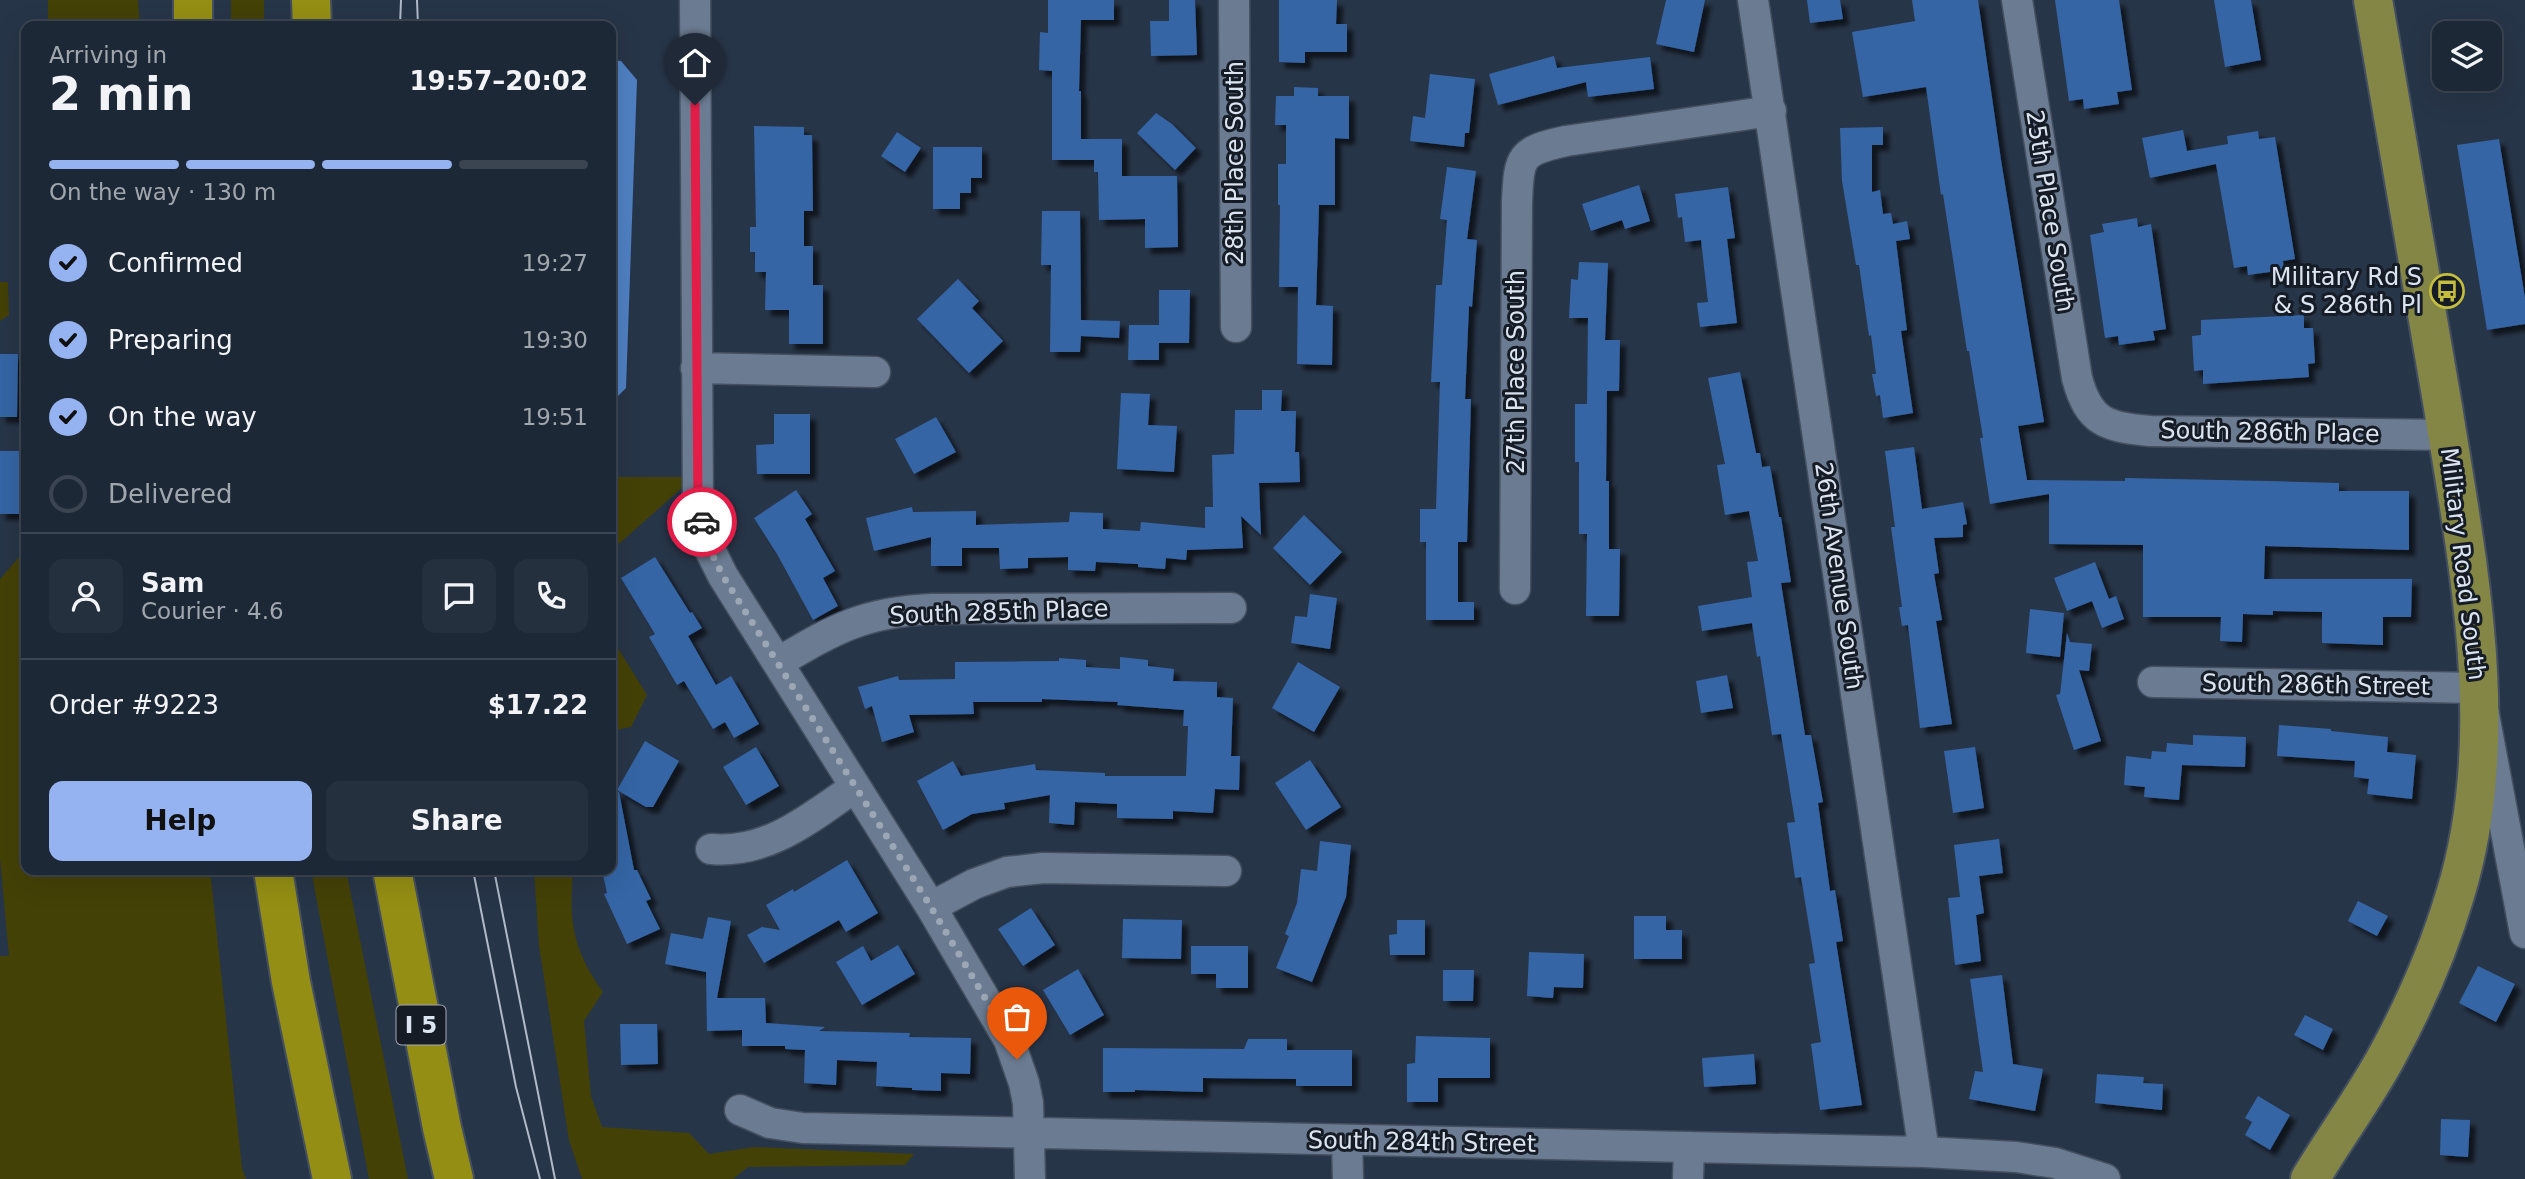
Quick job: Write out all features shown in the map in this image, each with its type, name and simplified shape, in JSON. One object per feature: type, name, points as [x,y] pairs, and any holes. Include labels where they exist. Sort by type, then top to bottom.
[{"type":"highway","points":[[193,0],[193,21]]},
{"type":"highway","points":[[312,0],[312,21]]},
{"type":"highway","points":[[274,875],[291,982],[332,1179]]},
{"type":"highway","name":"I 5","points":[[393,875],[454,1179]]},
{"type":"main road","name":"Military Road South","points":[[2310,1179],[2388,1055],[2419,989],[2453,902],[2475,800],[2479,688],[2474,620],[2447,435],[2373,0]]},
{"type":"street","points":[[695,0],[698,506],[706,542],[723,576],[931,907],[1010,1040],[1024,1083],[1030,1132],[1030,1179]]},
{"type":"street","name":"28th Place South","points":[[1234,0],[1236,327]]},
{"type":"street","name":"26th Avenue South","points":[[1754,0],[1924,1152]]},
{"type":"street","name":"25th Place South","points":[[2017,0],[2077,378],[2086,405],[2095,417]]},
{"type":"street","name":"27th Place South","points":[[1515,589],[1517,202],[1519,175],[1525,156],[1536,148],[1566,141],[1771,111]]},
{"type":"street","points":[[696,368],[876,372]]},
{"type":"street","name":"South 286th Place","points":[[2095,417],[2113,426],[2150,431],[2447,435]]},
{"type":"street","name":"South 285th Place","points":[[779,662],[846,625],[900,611],[1231,608]]},
{"type":"street","name":"South 286th Street","points":[[2153,682],[2479,688]]},
{"type":"street","points":[[2479,688],[2525,933]]},
{"type":"street","points":[[711,849],[739,850],[771,841],[855,787]]},
{"type":"street","points":[[931,907],[974,884],[1007,872],[1043,868],[1226,871]]},
{"type":"street","name":"South 284th Street","points":[[740,1110],[761,1121],[803,1128],[1924,1152],[2016,1157],[2056,1163],[2105,1179]]},
{"type":"street","points":[[1347,1141],[1348,1179]]},
{"type":"street","points":[[1688,1179],[1689,1147]]},
{"type":"shaded area","points":[[48,0],[138,0],[140,21],[48,21]]},
{"type":"shaded area","points":[[231,0],[264,0],[264,21],[231,21]]},
{"type":"shaded area","points":[[0,282],[8,282],[9,315],[0,321]]},
{"type":"shaded area","points":[[616,477],[694,477],[616,547]]},
{"type":"shaded area","points":[[21,555],[21,875],[211,875],[242,1168],[246,1179],[0,1179],[0,956],[9,956],[0,858],[0,579]]},
{"type":"shaded area","points":[[616,645],[647,695],[631,727],[616,730]]},
{"type":"shaded area","points":[[312,875],[347,875],[408,1179],[369,1179]]},
{"type":"shaded area","points":[[534,875],[573,875],[575,934],[585,962],[603,992],[584,1021],[591,1096],[602,1127],[689,1133],[709,1154],[754,1147],[914,1154],[905,1165],[748,1167],[733,1179],[582,1179],[569,1140],[539,946]]},
{"type":"water","points":[[616,60],[621,61],[637,80],[626,388],[616,398]]},
{"type":"building","points":[[1048,0],[1114,0],[1114,20],[1081,20],[1081,139],[1122,139],[1122,176],[1177,176],[1178,247],[1145,248],[1145,219],[1099,220],[1098,172],[1094,172],[1094,160],[1052,160],[1052,71],[1039,70],[1040,32],[1048,33]]},
{"type":"building","points":[[1169,0],[1195,0],[1197,55],[1151,56],[1150,21],[1169,21]]},
{"type":"building","points":[[1279,0],[1337,0],[1336,24],[1347,24],[1347,52],[1305,52],[1305,63],[1279,62]]},
{"type":"building","points":[[1666,0],[1705,0],[1694,52],[1656,44]]},
{"type":"building","points":[[1807,0],[1840,0],[1843,19],[1810,23]]},
{"type":"building","points":[[1912,0],[1978,0],[2044,422],[2018,426],[2027,480],[2125,481],[2125,478],[2339,483],[2339,491],[2409,491],[2409,550],[2265,546],[2264,579],[2412,579],[2411,617],[2383,617],[2383,645],[2322,643],[2322,612],[2273,611],[2273,615],[2243,614],[2242,642],[2220,641],[2221,617],[2143,617],[2143,545],[2049,544],[2049,494],[1990,504],[1980,438],[1983,438],[1943,194],[1941,195],[1926,87],[1863,97],[1852,32],[1915,21]]},
{"type":"building","points":[[2055,0],[2119,0],[2132,90],[2117,92],[2119,104],[2084,109],[2083,99],[2069,101]]},
{"type":"building","points":[[2214,0],[2251,0],[2261,60],[2225,67]]},
{"type":"building","points":[[1554,56],[1557,68],[1650,57],[1654,89],[1588,97],[1586,82],[1498,105],[1489,74]]},
{"type":"building","points":[[1430,74],[1475,79],[1469,133],[1465,133],[1464,147],[1410,141],[1413,116],[1425,118]]},
{"type":"building","points":[[1294,87],[1318,88],[1318,96],[1349,96],[1349,139],[1335,138],[1335,205],[1319,205],[1316,305],[1333,306],[1332,365],[1297,364],[1298,287],[1279,287],[1278,164],[1286,164],[1286,125],[1275,125],[1276,96],[1294,96]]},
{"type":"building","points":[[1156,113],[1172,124],[1196,148],[1175,170],[1137,133]]},
{"type":"building","points":[[754,126],[804,127],[804,135],[812,135],[813,211],[804,211],[804,246],[813,246],[813,285],[823,285],[823,344],[789,344],[789,310],[765,310],[766,272],[755,272],[755,252],[750,252],[750,227],[756,227]]},
{"type":"building","points":[[1883,127],[1883,145],[1872,145],[1872,192],[1880,190],[1883,214],[1891,213],[1893,224],[1907,221],[1910,239],[1896,241],[1907,330],[1901,331],[1913,413],[1883,418],[1880,395],[1876,396],[1872,374],[1876,374],[1871,335],[1869,336],[1859,265],[1856,265],[1842,181],[1840,128]]},
{"type":"building","points":[[2183,130],[2187,151],[2228,144],[2227,136],[2258,131],[2259,139],[2275,137],[2295,259],[2283,261],[2284,270],[2248,275],[2247,266],[2234,268],[2216,164],[2150,178],[2142,138]]},
{"type":"building","points":[[897,132],[921,148],[905,172],[881,156]]},
{"type":"building","points":[[2499,139],[2525,298],[2525,324],[2487,330],[2457,145]]},
{"type":"building","points":[[933,147],[982,147],[982,178],[971,178],[971,193],[960,193],[960,209],[933,209]]},
{"type":"building","points":[[1447,167],[1476,171],[1467,239],[1477,240],[1472,307],[1469,306],[1465,399],[1471,399],[1467,542],[1458,542],[1458,602],[1474,602],[1474,620],[1426,620],[1426,542],[1420,542],[1420,509],[1436,509],[1440,382],[1431,382],[1436,285],[1442,285],[1447,220],[1440,219]]},
{"type":"building","points":[[1639,185],[1650,221],[1625,229],[1622,220],[1591,231],[1582,204]]},
{"type":"building","points":[[1728,187],[1735,238],[1727,239],[1737,323],[1700,327],[1697,303],[1708,302],[1701,240],[1685,242],[1682,217],[1678,218],[1675,194]]},
{"type":"building","points":[[1042,211],[1080,211],[1081,320],[1120,321],[1119,338],[1081,336],[1080,352],[1050,352],[1051,265],[1041,265]]},
{"type":"building","points":[[2137,218],[2138,227],[2151,224],[2166,329],[2153,331],[2155,340],[2119,345],[2118,336],[2105,338],[2090,235],[2104,232],[2102,224]]},
{"type":"building","points":[[1579,262],[1608,263],[1605,340],[1620,340],[1619,391],[1607,391],[1606,481],[1609,481],[1609,549],[1620,549],[1619,616],[1586,616],[1587,534],[1579,534],[1579,462],[1575,462],[1575,404],[1587,404],[1588,318],[1569,318],[1571,279],[1578,280]]},
{"type":"building","points":[[958,279],[979,301],[972,308],[1003,341],[969,373],[917,319]]},
{"type":"building","points":[[1159,290],[1190,290],[1189,343],[1159,343],[1159,360],[1128,360],[1129,325],[1159,325]]},
{"type":"building","points":[[2304,315],[2304,328],[2313,328],[2315,363],[2308,364],[2309,377],[2203,384],[2203,370],[2194,371],[2192,336],[2201,335],[2201,320]]},
{"type":"building","points":[[0,354],[18,354],[17,417],[0,417]]},
{"type":"building","points":[[1740,372],[1756,453],[1760,453],[1762,467],[1770,466],[1781,517],[1791,582],[1781,583],[1805,735],[1811,735],[1823,802],[1818,803],[1830,891],[1835,890],[1843,941],[1836,942],[1862,1105],[1820,1110],[1811,1044],[1821,1042],[1809,964],[1815,963],[1801,877],[1795,878],[1787,823],[1795,822],[1781,734],[1772,735],[1752,623],[1702,631],[1698,606],[1752,597],[1747,562],[1758,561],[1749,511],[1725,515],[1717,465],[1725,464],[1708,378]]},
{"type":"building","points":[[1262,390],[1282,390],[1281,411],[1296,411],[1295,452],[1299,452],[1300,482],[1259,483],[1261,535],[1241,516],[1243,548],[1187,550],[1186,560],[1166,558],[1165,569],[1138,567],[1138,564],[1096,562],[1095,571],[1068,570],[1068,557],[1028,558],[1028,568],[1000,569],[999,548],[962,548],[962,566],[931,566],[931,537],[874,551],[866,518],[912,507],[913,512],[976,511],[976,525],[1069,522],[1070,512],[1103,513],[1103,529],[1140,531],[1141,522],[1205,528],[1205,507],[1213,507],[1212,455],[1234,454],[1235,410],[1262,410]]},
{"type":"building","points":[[1121,393],[1150,394],[1148,425],[1177,426],[1174,472],[1117,469]]},
{"type":"building","points":[[774,414],[810,414],[810,474],[757,474],[756,445],[774,444]]},
{"type":"building","points":[[936,417],[956,452],[914,474],[895,439]]},
{"type":"building","points":[[1914,447],[1922,509],[1963,502],[1967,524],[1963,525],[1963,537],[1934,538],[1939,573],[1934,574],[1942,620],[1936,621],[1952,724],[1920,728],[1908,625],[1902,626],[1899,607],[1902,607],[1891,527],[1895,527],[1885,451]]},
{"type":"building","points":[[0,451],[21,451],[21,514],[0,514]]},
{"type":"building","points":[[796,490],[812,514],[805,519],[835,571],[823,578],[838,606],[813,620],[754,518]]},
{"type":"building","points":[[1304,515],[1342,552],[1310,585],[1273,548]]},
{"type":"building","points":[[655,557],[702,628],[688,636],[716,685],[731,676],[759,724],[734,738],[725,722],[713,729],[684,681],[677,685],[649,637],[655,634],[621,578]]},
{"type":"building","points":[[2095,562],[2109,599],[2116,596],[2124,619],[2102,628],[2092,601],[2067,611],[2054,578]]},
{"type":"building","points":[[1310,594],[1337,598],[1330,649],[1291,643],[1295,616],[1307,617]]},
{"type":"building","points":[[2030,609],[2064,613],[2060,657],[2026,653]]},
{"type":"building","points":[[2067,633],[2070,642],[2092,644],[2089,671],[2079,670],[2101,741],[2074,750],[2056,695],[2060,694]]},
{"type":"building","points":[[1120,657],[1148,660],[1148,666],[1174,669],[1173,681],[1217,682],[1217,697],[1233,698],[1231,756],[1240,756],[1239,790],[1215,789],[1213,813],[1173,811],[1173,819],[1117,818],[1117,804],[1075,802],[1074,825],[1049,823],[1050,795],[1004,803],[1005,809],[972,814],[943,830],[917,781],[953,761],[961,776],[1035,764],[1036,770],[1105,773],[1105,776],[1186,776],[1188,726],[1183,726],[1184,710],[1117,705],[1118,702],[1042,699],[1042,702],[973,702],[974,714],[909,715],[914,732],[882,742],[872,706],[865,709],[858,687],[898,676],[899,680],[955,679],[955,662],[1059,661],[1059,658],[1086,660],[1086,667],[1120,669]]},
{"type":"building","points":[[1298,662],[1340,687],[1314,732],[1272,708]]},
{"type":"building","points":[[1727,675],[1733,708],[1701,713],[1696,681]]},
{"type":"building","points":[[2279,725],[2388,737],[2387,752],[2416,755],[2412,799],[2367,794],[2369,779],[2354,777],[2355,761],[2277,756]]},
{"type":"building","points":[[2193,735],[2246,737],[2245,767],[2182,765],[2179,800],[2144,797],[2145,787],[2124,785],[2126,756],[2151,759],[2152,751],[2166,752],[2167,743],[2193,745]]},
{"type":"building","points":[[645,741],[679,761],[653,807],[646,807],[617,790]]},
{"type":"building","points":[[756,747],[779,786],[746,805],[723,767]]},
{"type":"building","points":[[1975,747],[1984,808],[1953,813],[1944,751]]},
{"type":"building","points":[[1310,760],[1341,807],[1306,830],[1275,783]]},
{"type":"building","points":[[616,792],[619,792],[634,870],[637,870],[651,899],[646,901],[660,929],[627,944],[604,894],[607,893],[603,875],[616,875]]},
{"type":"building","points":[[1999,839],[2003,873],[1979,876],[1984,913],[1976,915],[1981,961],[1955,965],[1948,898],[1960,897],[1954,845]]},
{"type":"building","points":[[1320,841],[1351,845],[1346,897],[1312,982],[1276,968],[1289,936],[1285,934],[1297,903],[1301,869],[1317,871]]},
{"type":"building","points":[[847,860],[878,913],[846,932],[839,920],[764,963],[747,935],[762,927],[780,930],[766,905],[793,889],[794,892]]},
{"type":"building","points":[[2358,901],[2388,916],[2377,936],[2348,921]]},
{"type":"building","points":[[1031,908],[1055,945],[1023,966],[998,929]]},
{"type":"building","points":[[1634,916],[1666,916],[1666,930],[1682,930],[1682,959],[1634,959]]},
{"type":"building","points":[[708,917],[731,921],[717,998],[765,998],[766,1023],[825,1027],[819,1031],[910,1033],[909,1037],[971,1038],[970,1074],[941,1073],[941,1091],[912,1090],[876,1086],[877,1062],[837,1060],[836,1085],[804,1083],[805,1050],[785,1049],[785,1046],[742,1046],[742,1030],[707,1031],[706,972],[665,964],[671,933],[703,939]]},
{"type":"building","points":[[1123,919],[1182,920],[1181,959],[1122,958]]},
{"type":"building","points":[[1397,920],[1425,920],[1425,955],[1390,955],[1389,935],[1397,934]]},
{"type":"building","points":[[898,945],[915,974],[862,1005],[836,962],[863,946],[871,961]]},
{"type":"building","points":[[1191,946],[1248,946],[1248,988],[1216,988],[1216,974],[1191,974]]},
{"type":"building","points":[[1529,952],[1584,954],[1583,988],[1554,987],[1553,998],[1527,996]]},
{"type":"building","points":[[2478,966],[2515,984],[2496,1022],[2459,1003]]},
{"type":"building","points":[[1078,969],[1104,1015],[1070,1035],[1043,990]]},
{"type":"building","points":[[1443,970],[1474,970],[1473,1001],[1443,1001]]},
{"type":"building","points":[[2002,975],[2013,1064],[2043,1069],[2035,1111],[1969,1099],[1975,1071],[1983,1072],[1970,979]]},
{"type":"building","points":[[2305,1015],[2333,1029],[2323,1050],[2294,1035]]},
{"type":"building","points":[[620,1024],[657,1024],[658,1064],[621,1065]]},
{"type":"building","points":[[1416,1036],[1490,1038],[1490,1078],[1438,1078],[1438,1102],[1407,1102],[1407,1064],[1415,1063]]},
{"type":"building","points":[[1248,1039],[1287,1039],[1287,1050],[1352,1050],[1352,1086],[1296,1086],[1296,1079],[1203,1078],[1203,1092],[1103,1092],[1103,1048],[1244,1049]]},
{"type":"building","points":[[1754,1054],[1756,1084],[1704,1087],[1702,1058]]},
{"type":"building","points":[[2097,1074],[2144,1077],[2143,1083],[2163,1084],[2162,1110],[2095,1103]]},
{"type":"building","points":[[2258,1096],[2290,1115],[2270,1150],[2245,1135],[2252,1122],[2245,1118]]},
{"type":"building","points":[[2441,1119],[2470,1120],[2468,1157],[2440,1155]]},
{"type":"tram line","points":[[400,21],[401,0]]},
{"type":"tram line","points":[[417,0],[418,21]]},
{"type":"tram line","points":[[474,875],[516,1087],[540,1179]]},
{"type":"tram line","points":[[495,875],[555,1179]]},
{"type":"way so far","points":[[702,522],[706,542],[723,576],[931,907],[1010,1040],[1017,1059]]},
{"type":"place","name":"Military Rd S & S 286th Pl","points":[[2447,291]]},
{"type":"route","points":[[695,105],[698,506],[702,522]]}]
